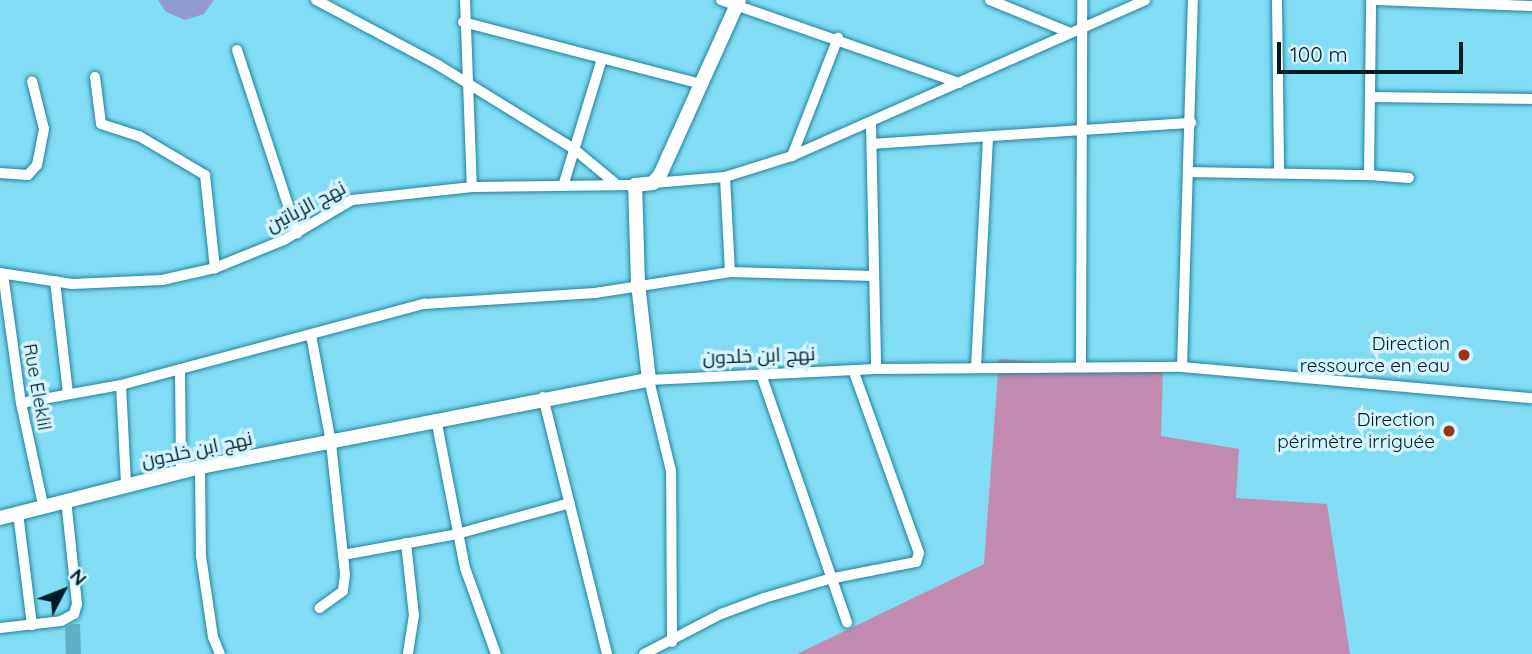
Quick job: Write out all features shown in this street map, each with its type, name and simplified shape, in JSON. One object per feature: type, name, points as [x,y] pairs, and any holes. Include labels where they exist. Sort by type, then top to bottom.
[{"type":"street","points":[[316,0],[465,83],[574,149],[615,183]]},
{"type":"street","points":[[465,0],[465,83],[472,187]]},
{"type":"street","points":[[722,0],[738,3],[960,83]]},
{"type":"street","points":[[990,0],[1068,32]]},
{"type":"street","points":[[1081,366],[1084,131],[1082,0]]},
{"type":"street","points":[[672,642],[671,471],[649,380],[638,284],[635,186],[725,177],[792,156],[872,124],[1081,26],[1145,0]]},
{"type":"street","points":[[1182,367],[1194,0]]},
{"type":"street","points":[[1277,0],[1279,170]]},
{"type":"street","points":[[1369,175],[1373,0],[1532,6]]},
{"type":"street","points":[[653,183],[672,152],[738,3]]},
{"type":"street","points":[[463,22],[701,84]]},
{"type":"street","points":[[792,156],[838,38]]},
{"type":"street","points":[[237,50],[296,233]]},
{"type":"street","points":[[564,183],[601,59]]},
{"type":"street","points":[[95,77],[100,124],[139,136],[205,175],[215,268]]},
{"type":"street","points":[[0,173],[25,176],[37,165],[44,129],[32,81]]},
{"type":"street","points":[[1372,97],[1532,99]]},
{"type":"street","points":[[872,144],[1191,123]]},
{"type":"street","points":[[872,124],[876,369]]},
{"type":"street","points":[[976,367],[989,138]]},
{"type":"street","points":[[1189,173],[1279,170],[1409,178]]},
{"type":"street","points":[[725,177],[730,272]]},
{"type":"street","name":"نهج الزياتين","points":[[1,274],[55,281],[162,281],[215,268],[296,233],[352,200],[472,187],[564,183],[615,183],[635,186]]},
{"type":"street","points":[[21,403],[121,385],[424,304],[513,301],[730,272],[874,276]]},
{"type":"street","name":"Rue Eleklil","points":[[1,274],[3,313],[43,505]]},
{"type":"street","points":[[55,281],[68,394]]},
{"type":"street","points":[[310,335],[331,443],[342,555],[342,591],[320,608]]},
{"type":"street","name":"نهج ابن خلدون","points":[[0,518],[181,471],[331,443],[543,397],[649,380],[876,369],[1182,367],[1532,398]]},
{"type":"street","points":[[180,369],[181,471]]},
{"type":"street","points":[[644,654],[672,642],[721,614],[829,579],[911,565],[919,553],[854,372]]},
{"type":"street","points":[[761,374],[829,579],[847,623]]},
{"type":"street","points":[[121,385],[126,485]]},
{"type":"street","points":[[543,397],[607,654]]},
{"type":"street","points":[[436,419],[457,534],[496,654]]},
{"type":"street","points":[[200,467],[201,556],[213,637],[220,654]]},
{"type":"street","points":[[0,628],[69,618],[77,604],[66,500]]},
{"type":"street","points":[[342,555],[457,534],[569,503]]},
{"type":"street","points":[[18,513],[32,625]]},
{"type":"street","points":[[406,543],[414,615],[408,654]]},
{"type":"shaded area","points":[[999,359],[1163,370],[1161,436],[1239,449],[1236,498],[1327,504],[1350,654],[797,654],[984,564]]},
{"type":"water","points":[[158,0],[214,0],[204,14],[185,20],[166,12]]},
{"type":"building","points":[[80,624],[81,654],[66,654],[65,628]]},
{"type":"place","name":"Direction ressource en eau","points":[[1464,355]]},
{"type":"place","name":"Direction périmètre irriguée","points":[[1449,431]]}]
